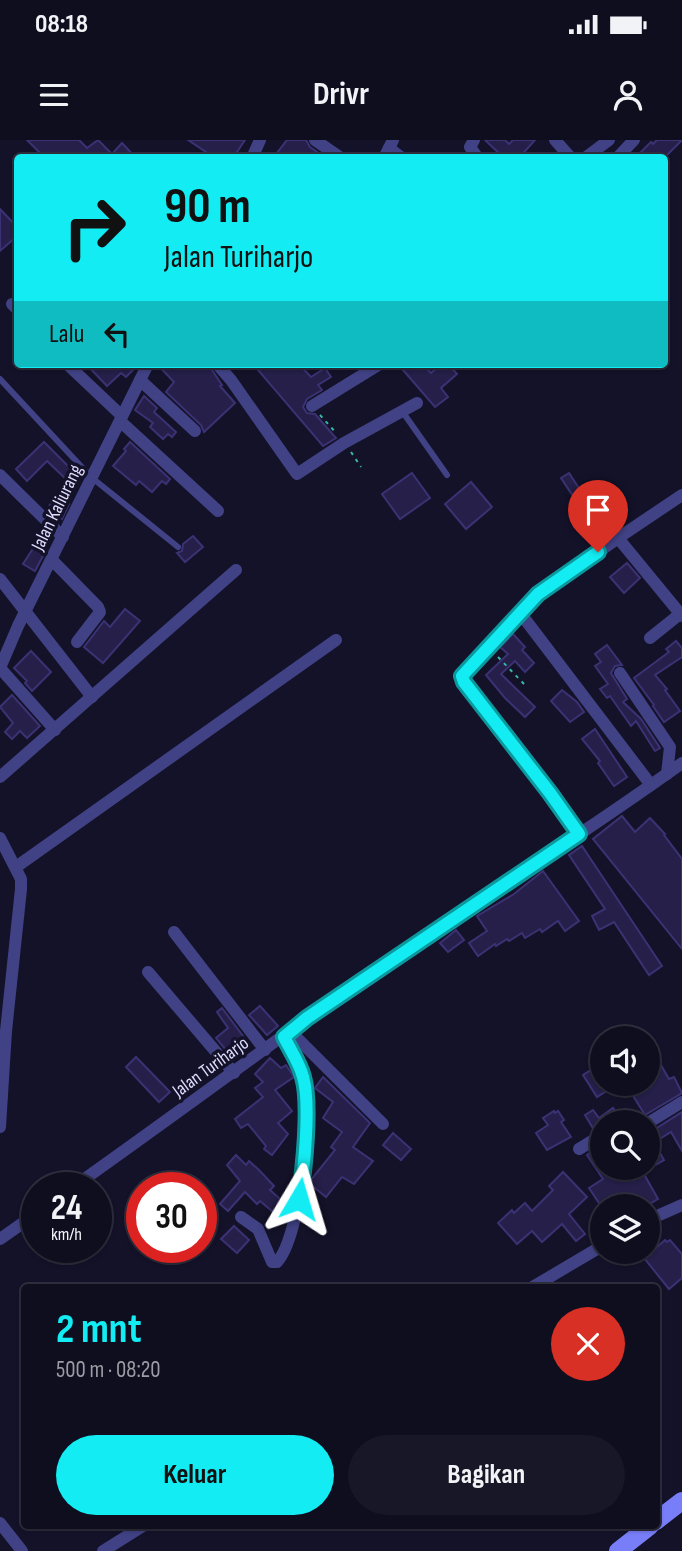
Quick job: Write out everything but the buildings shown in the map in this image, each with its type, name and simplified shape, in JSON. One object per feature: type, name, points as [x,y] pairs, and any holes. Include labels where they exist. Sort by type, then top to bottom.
[{"type":"main road","points":[[660,1518],[682,1501]]},
{"type":"main road","points":[[618,1551],[646,1529]]},
{"type":"street","points":[[315,140],[335,154]]},
{"type":"street","points":[[555,140],[567,154]]},
{"type":"street","points":[[594,154],[609,140]]},
{"type":"street","points":[[621,154],[634,140]]},
{"type":"street","points":[[71,368],[218,511]]},
{"type":"street","name":"Jalan Kaliurang","points":[[0,668],[146,368]]},
{"type":"street","points":[[220,368],[297,474],[344,443],[417,403]]},
{"type":"street","points":[[312,406],[374,368]]},
{"type":"street","points":[[140,380],[195,432]]},
{"type":"street","points":[[0,475],[63,537]]},
{"type":"street","points":[[579,834],[464,682],[462,673],[538,594],[682,495]]},
{"type":"street","points":[[618,538],[681,615],[650,638]]},
{"type":"street","points":[[52,560],[99,607],[97,618],[77,642]]},
{"type":"street","points":[[0,777],[236,570]]},
{"type":"street","points":[[0,579],[92,697]]},
{"type":"street","points":[[521,614],[651,785]]},
{"type":"street","points":[[16,867],[336,639]]},
{"type":"street","points":[[0,668],[55,730]]},
{"type":"street","points":[[620,673],[670,747],[667,774]]},
{"type":"street","name":"Jalan Turiharjo","points":[[95,1172],[319,1011],[682,763]]},
{"type":"street","points":[[0,838],[21,879],[3,1033],[0,1127]]},
{"type":"street","points":[[174,932],[265,1050]]},
{"type":"street","points":[[148,972],[234,1073]]},
{"type":"street","points":[[287,1034],[383,1124]]},
{"type":"street","points":[[241,1217],[258,1230],[263,1237],[268,1257],[272,1262],[278,1262],[292,1236],[302,1181],[306,1120],[303,1077],[287,1034]]},
{"type":"street","points":[[660,1116],[682,1102]]},
{"type":"street","points":[[579,1149],[590,1142]]},
{"type":"street","points":[[660,1215],[682,1205]]},
{"type":"street","points":[[0,1239],[21,1224]]},
{"type":"street","points":[[538,1284],[590,1253]]},
{"type":"street","points":[[0,1523],[22,1551]]},
{"type":"street","points":[[103,1551],[137,1529]]},
{"type":"lane","points":[[0,379],[91,477],[177,547]]},
{"type":"lane","points":[[402,411],[447,475]]},
{"type":"path","points":[[312,406],[361,467]]},
{"type":"path","points":[[488,647],[525,685]]},
{"type":"route","points":[[299,1199],[306,1120],[303,1077],[284,1037],[307,1018],[579,834],[464,682],[462,673],[538,594],[598,552]]}]
